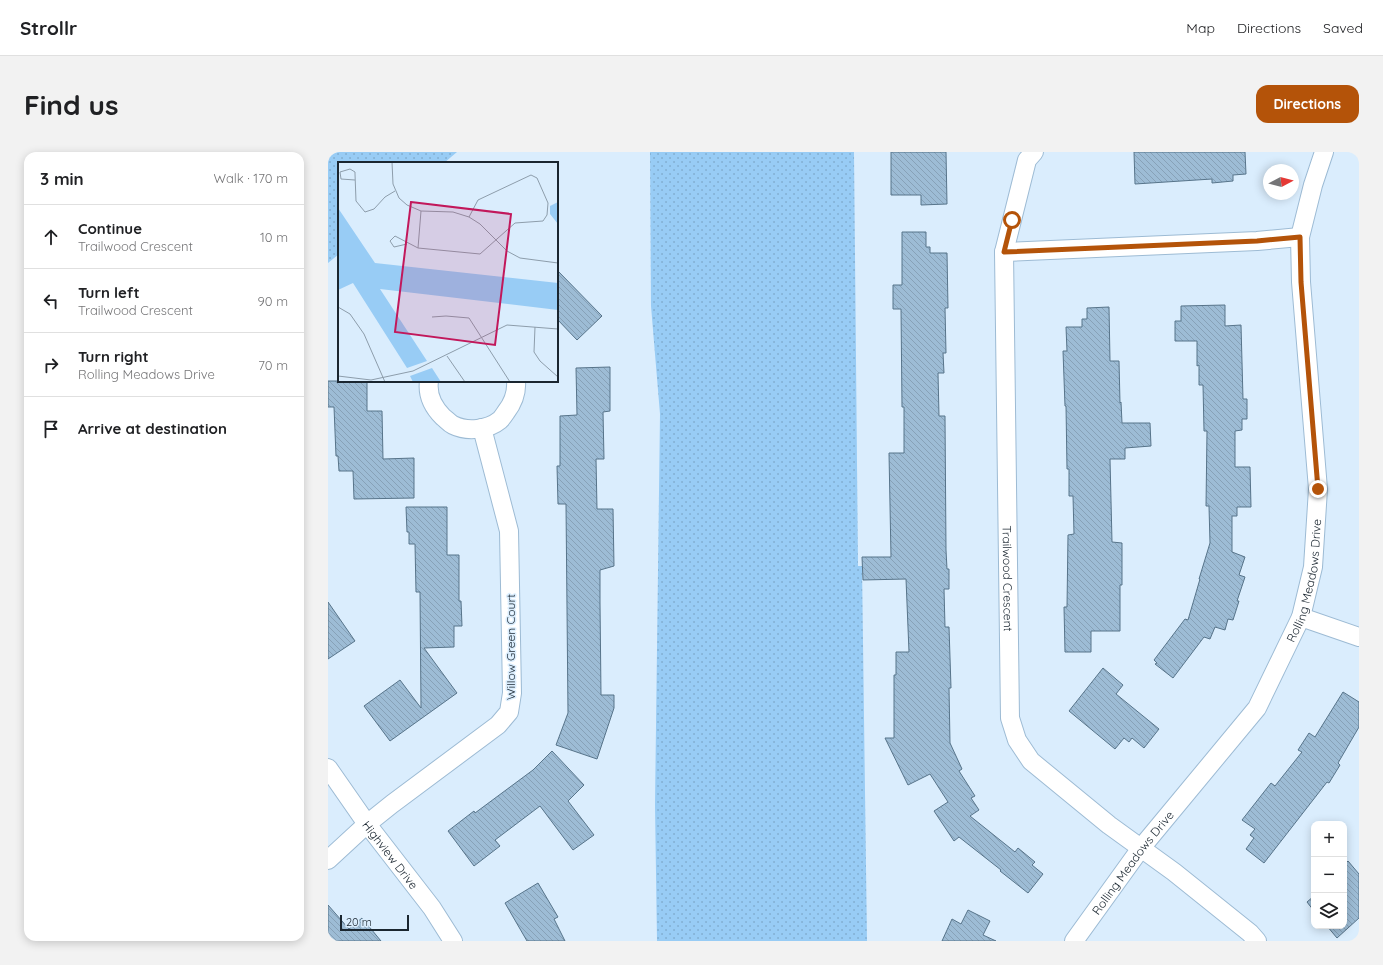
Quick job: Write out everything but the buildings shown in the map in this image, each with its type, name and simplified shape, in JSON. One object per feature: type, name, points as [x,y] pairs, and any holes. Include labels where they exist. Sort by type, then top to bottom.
[{"type":"street","name":"Rolling Meadows Drive","points":[[1074,941],[1141,848],[1257,708],[1301,617],[1313,567],[1318,489],[1301,282],[1300,237],[1313,185],[1324,152]]},
{"type":"street","name":"Trailwood Crescent","points":[[1028,155],[1004,252],[1010,718],[1017,740],[1031,761],[1109,825],[1174,872],[1238,923],[1257,941]]},
{"type":"street","points":[[1004,252],[1257,241],[1300,237]]},
{"type":"street","points":[[429,382],[428,387],[431,402],[436,410],[452,424],[467,429],[482,428],[500,420],[513,403],[517,388],[516,382]]},
{"type":"street","name":"Willow Green Court","points":[[328,860],[367,824],[498,725],[509,712],[512,693],[509,531],[482,428]]},
{"type":"street","points":[[1301,617],[1359,637]]},
{"type":"street","name":"Highview Drive","points":[[328,768],[367,824],[432,908],[453,941]]},
{"type":"shaded area","points":[[328,152],[457,152],[445,162],[338,162],[338,255],[328,263]]},
{"type":"shaded area","points":[[650,152],[854,152],[858,566],[862,566],[867,941],[657,941],[655,805],[660,414],[651,306]]},
{"type":"route","points":[[1012,220],[1004,252],[1257,241],[1300,237],[1301,282],[1318,489]]}]
